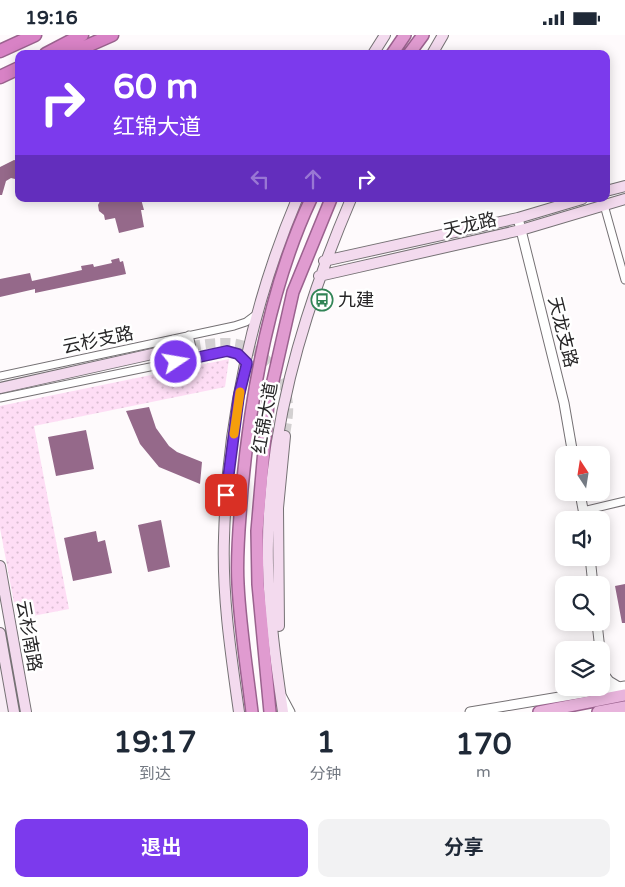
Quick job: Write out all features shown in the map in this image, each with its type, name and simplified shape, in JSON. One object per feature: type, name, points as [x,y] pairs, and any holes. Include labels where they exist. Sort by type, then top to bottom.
[{"type":"highway","points":[[0,51],[35,35]]},
{"type":"highway","points":[[54,50],[82,35]]},
{"type":"highway","points":[[78,50],[112,35]]},
{"type":"highway","points":[[395,50],[405,35]]},
{"type":"highway","points":[[412,50],[423,35]]},
{"type":"highway","points":[[0,77],[15,70]]},
{"type":"highway","name":"红锦大道","points":[[252,712],[238,583],[239,529],[244,467],[253,400],[278,287],[310,202]]},
{"type":"highway","name":"红锦大道","points":[[270,712],[258,584],[257,531],[268,403],[293,292],[330,202]]},
{"type":"main road","points":[[376,50],[385,35]]},
{"type":"main road","points":[[434,50],[443,35]]},
{"type":"main road","points":[[610,190],[625,186]]},
{"type":"main road","name":"天龙路","points":[[319,276],[521,230],[625,199]]},
{"type":"main road","name":"红锦大道","points":[[239,712],[224,579],[224,539],[232,450],[239,395],[258,313],[296,202]]},
{"type":"main road","name":"红锦大道","points":[[283,712],[275,657],[268,565],[270,500],[282,406],[300,335],[319,276],[350,202]]},
{"type":"main road","name":"天龙路","points":[[324,261],[518,218],[572,202]]},
{"type":"main road","points":[[0,388],[161,352]]},
{"type":"main road","points":[[275,657],[280,630],[278,508],[285,435]]},
{"type":"main road","name":"云杉南路","points":[[0,566],[26,712]]},
{"type":"main road","name":"云杉南路","points":[[0,633],[14,712]]},
{"type":"main road","points":[[539,712],[623,690]]},
{"type":"main road","points":[[598,712],[625,707]]},
{"type":"street","points":[[604,205],[625,280]]},
{"type":"street","name":"天龙支路","points":[[518,218],[564,403],[571,446]]},
{"type":"street","name":"云杉支路","points":[[0,376],[246,322],[258,313]]},
{"type":"street","points":[[189,335],[193,352],[199,357]]},
{"type":"street","points":[[173,339],[181,342],[183,349],[182,356],[176,362]]},
{"type":"street","points":[[0,398],[227,351],[238,354],[247,363]]},
{"type":"street","points":[[598,511],[625,501]]},
{"type":"street","points":[[610,682],[623,690]]},
{"type":"street","points":[[610,690],[623,690]]},
{"type":"street","points":[[280,693],[290,712]]},
{"type":"street","points":[[470,712],[559,696]]},
{"type":"shaded area","points":[[229,359],[225,387],[34,426],[69,609],[17,619],[0,528],[0,406]]},
{"type":"shaded area","points":[[0,663],[9,712],[0,712]]},
{"type":"building","points":[[15,160],[15,179],[11,178],[6,181],[2,195],[0,195],[0,167]]},
{"type":"building","points":[[100,202],[142,202],[144,210],[141,210],[144,227],[119,233],[115,218],[105,220],[104,215],[99,211]]},
{"type":"building","points":[[119,258],[120,262],[123,261],[126,274],[35,293],[35,289],[0,297],[0,279],[30,273],[32,281],[82,270],[81,266],[93,264],[94,267],[112,263],[111,260]]},
{"type":"building","points":[[149,407],[156,428],[169,446],[177,452],[202,462],[200,484],[159,467],[140,444],[126,411]]},
{"type":"building","points":[[86,430],[94,469],[56,476],[48,437]]},
{"type":"building","points":[[161,520],[170,567],[148,572],[138,525]]},
{"type":"building","points":[[96,531],[98,542],[105,540],[112,573],[73,581],[64,538]]},
{"type":"building","points":[[625,584],[625,623],[622,623],[615,586]]},
{"type":"tunnel","points":[[161,352],[204,344],[229,343],[251,349],[261,355],[277,372],[286,394],[288,413],[285,436]]},
{"type":"slow traffic","points":[[234,434],[240,392]]},
{"type":"place","name":"九建","points":[[322,300]]},
{"type":"route","points":[[176,362],[227,351],[238,354],[247,363],[239,395],[226,495]]}]
